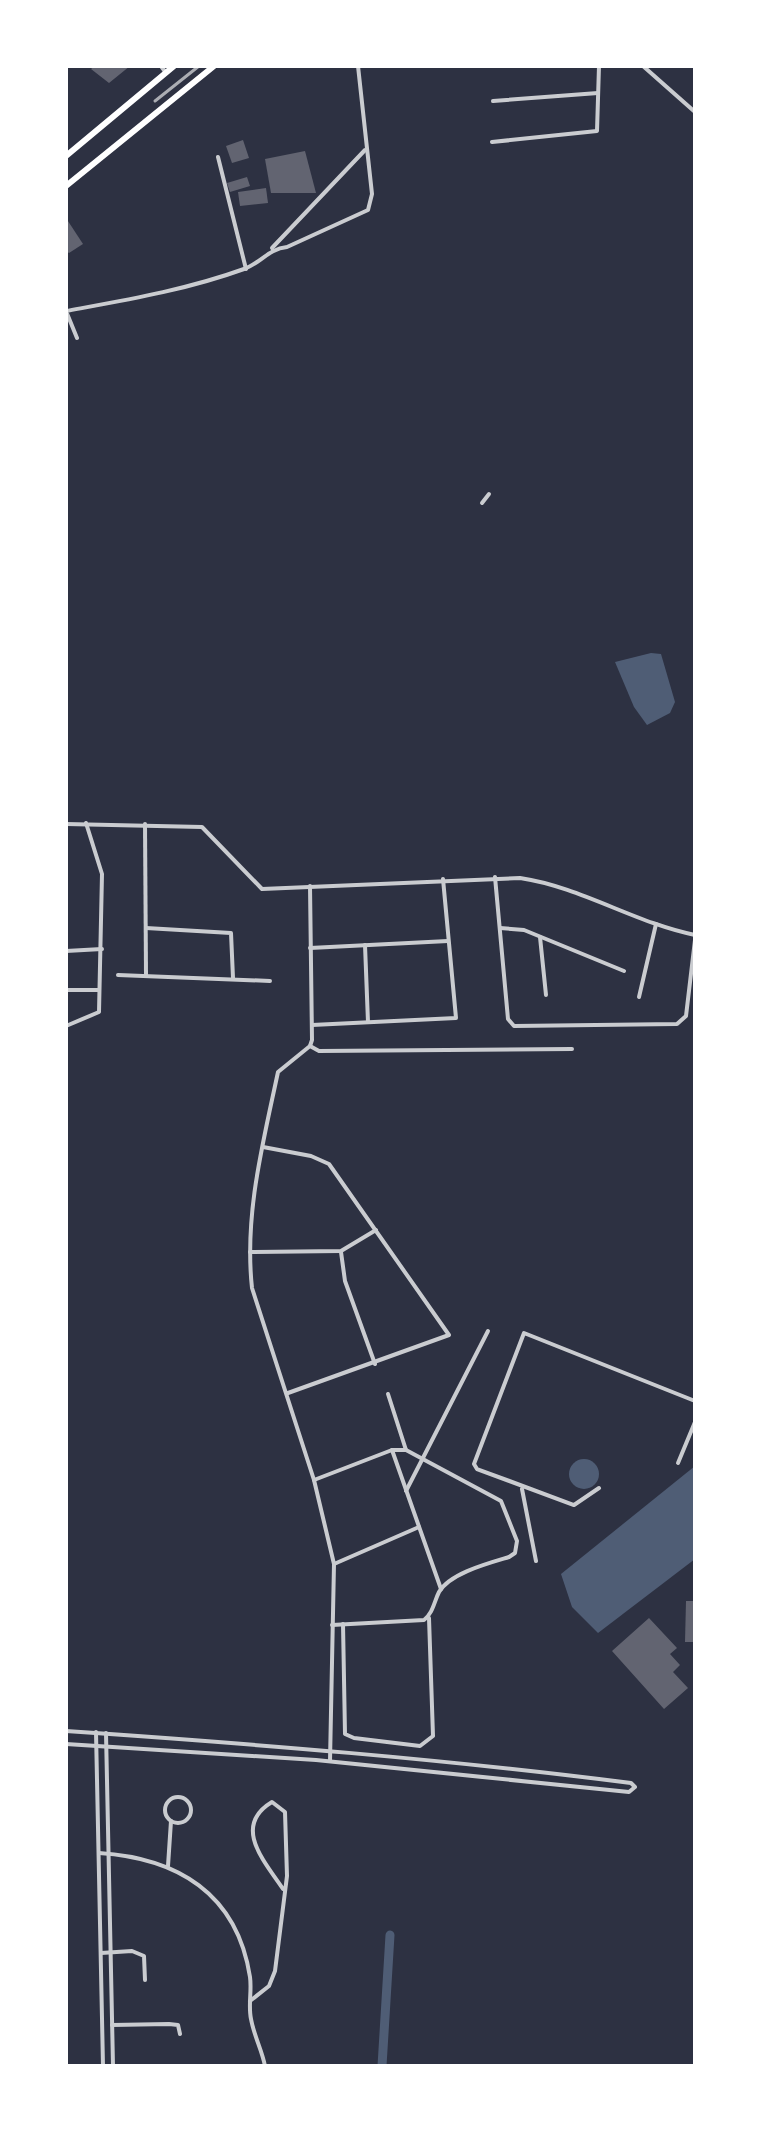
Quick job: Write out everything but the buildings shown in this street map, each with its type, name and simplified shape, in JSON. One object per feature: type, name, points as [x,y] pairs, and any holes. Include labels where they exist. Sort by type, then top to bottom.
[{"type":"highway","points":[[66,156],[164,70],[174,66]]},
{"type":"highway","points":[[66,186],[214,66]]},
{"type":"street","points":[[272,249],[287,247],[368,210],[372,194],[358,66]]},
{"type":"street","points":[[492,142],[591,134],[600,123],[599,66]]},
{"type":"street","points":[[643,66],[695,112]]},
{"type":"street","points":[[493,101],[599,93]]},
{"type":"street","points":[[77,338],[66,311],[160,294],[246,269],[272,249],[366,148]]},
{"type":"street","points":[[218,157],[246,269]]},
{"type":"street","points":[[482,503],[489,494]]},
{"type":"street","points":[[66,1026],[98,1015],[102,874],[86,823]]},
{"type":"street","points":[[66,824],[202,827],[262,889],[495,877],[553,884],[695,938],[686,1016],[677,1024],[514,1026],[508,1019],[495,877]]},
{"type":"street","points":[[145,824],[146,975]]},
{"type":"street","points":[[312,1025],[456,1018],[443,879]]},
{"type":"street","points":[[310,886],[310,1046]]},
{"type":"street","points":[[639,997],[656,924]]},
{"type":"street","points":[[146,928],[231,933],[233,978]]},
{"type":"street","points":[[500,928],[517,928],[624,971]]},
{"type":"street","points":[[539,936],[546,995]]},
{"type":"street","points":[[310,948],[449,941]]},
{"type":"street","points":[[365,945],[368,1022]]},
{"type":"street","points":[[66,951],[102,949]]},
{"type":"street","points":[[118,975],[270,981]]},
{"type":"street","points":[[66,990],[99,990]]},
{"type":"street","points":[[310,1046],[319,1051],[572,1049]]},
{"type":"street","points":[[310,1046],[285,1063],[278,1072],[251,1216],[250,1252],[252,1288],[314,1480],[334,1564],[330,1761]]},
{"type":"street","points":[[263,1147],[329,1164],[449,1335],[288,1393]]},
{"type":"street","points":[[250,1252],[341,1251],[376,1230]]},
{"type":"street","points":[[341,1251],[345,1281],[375,1364]]},
{"type":"street","points":[[406,1491],[488,1331]]},
{"type":"street","points":[[599,1488],[574,1505],[477,1469],[474,1458],[524,1333],[695,1401]]},
{"type":"street","points":[[388,1394],[406,1450]]},
{"type":"street","points":[[678,1463],[695,1422]]},
{"type":"street","points":[[314,1480],[392,1450],[406,1450],[501,1501],[517,1541],[515,1553],[509,1557],[453,1580],[441,1589],[429,1618],[433,1736],[420,1746],[354,1738],[345,1734],[343,1624]]},
{"type":"street","points":[[392,1450],[441,1589]]},
{"type":"street","points":[[522,1488],[536,1561]]},
{"type":"street","points":[[334,1564],[419,1527]]},
{"type":"street","points":[[331,1625],[429,1618]]},
{"type":"street","points":[[66,1731],[331,1750],[631,1783],[635,1787],[629,1792],[330,1761],[66,1744]]},
{"type":"street","points":[[96,1732],[103,2066]]},
{"type":"street","points":[[106,1733],[113,2066]]},
{"type":"street","points":[[471,1776],[472,1765]]},
{"type":"street","points":[[531,1782],[532,1772]]},
{"type":"street","points":[[168,1866],[171,1821],[166,1815],[167,1803],[178,1798],[186,1800],[189,1816],[179,1823],[171,1821]]},
{"type":"street","points":[[250,2001],[269,1986],[275,1971],[287,1876],[285,1812],[272,1802],[261,1808],[251,1824],[252,1840],[283,1889]]},
{"type":"street","points":[[99,1853],[136,1856],[168,1866],[201,1887],[237,1932],[250,1979],[250,2016],[265,2066]]},
{"type":"street","points":[[101,1953],[132,1951],[144,1956],[145,1980]]},
{"type":"street","points":[[112,2025],[178,2025],[180,2034]]},
{"type":"water","points":[[651,653],[661,654],[675,702],[670,713],[647,725],[634,707],[615,662]]},
{"type":"water","points":[[584,1459],[595,1463],[599,1474],[595,1485],[584,1489],[573,1485],[569,1474],[573,1463]]},
{"type":"water","points":[[695,1466],[695,1559],[598,1633],[572,1607],[561,1574]]},
{"type":"waterway","points":[[382,2066],[390,1935]]},
{"type":"railway","points":[[155,101],[199,66]]}]
